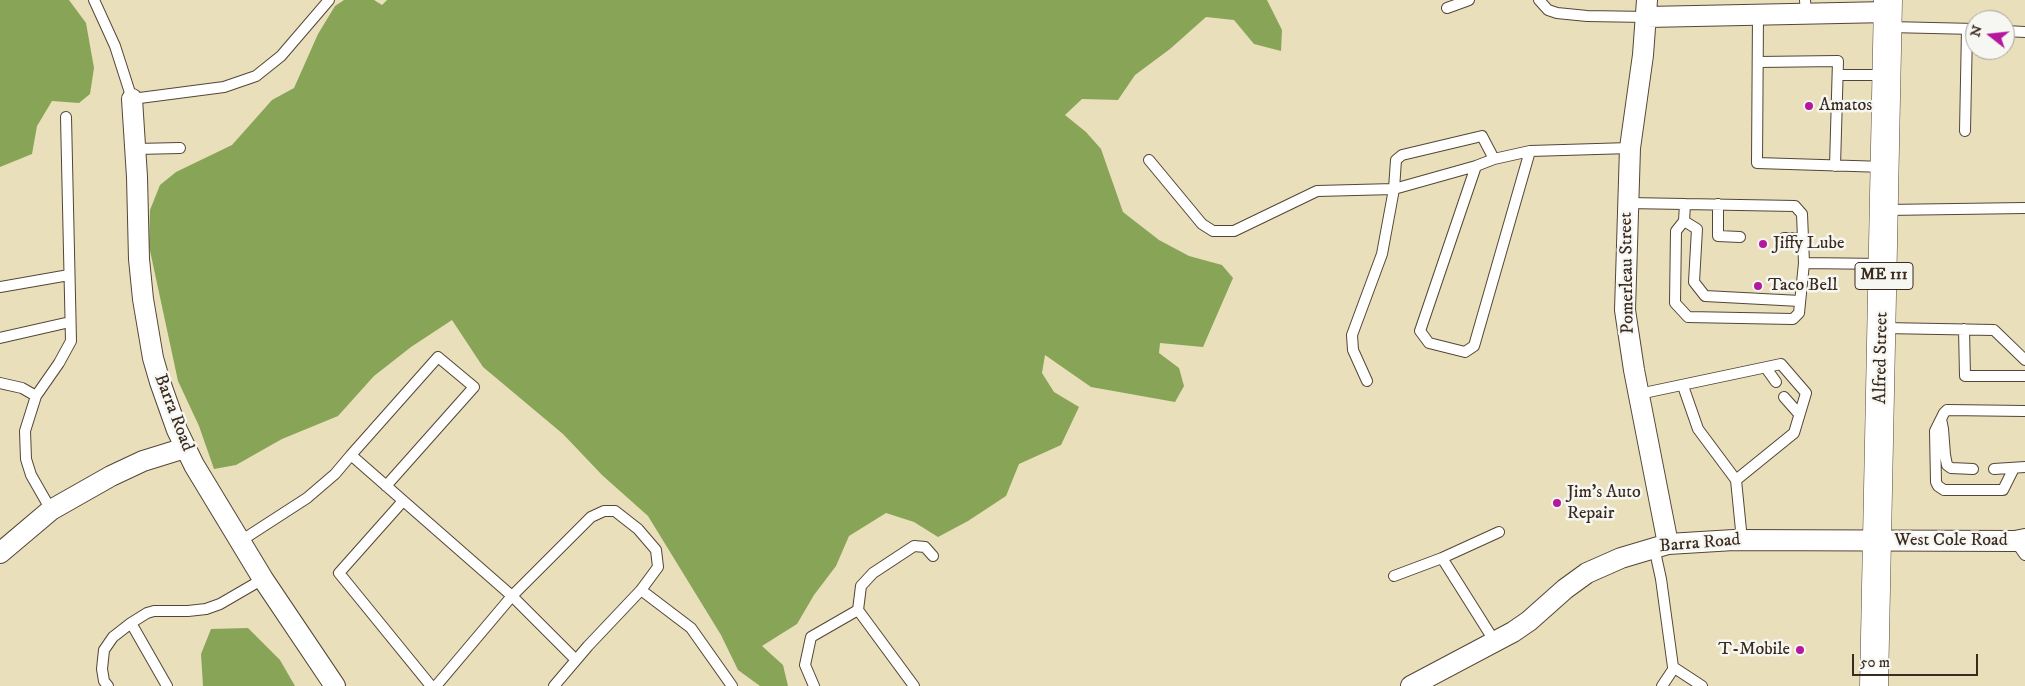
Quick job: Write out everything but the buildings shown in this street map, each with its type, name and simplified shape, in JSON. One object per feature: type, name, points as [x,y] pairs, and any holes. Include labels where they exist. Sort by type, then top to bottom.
[{"type":"main road","name":"Alfred Street","points":[[1874,686],[1888,13]]},
{"type":"street","points":[[1702,0],[1715,15]]},
{"type":"street","points":[[1647,9],[1715,15],[1758,14],[1806,7],[1888,13]]},
{"type":"street","name":"Pomerleau Street","points":[[1647,9],[1630,148],[1625,310],[1661,546]]},
{"type":"street","name":"Barra Road","points":[[132,99],[136,149],[139,259],[143,299],[158,374],[177,430],[185,448],[262,579],[335,686]]},
{"type":"street","points":[[0,553],[51,510],[142,461],[185,448]]},
{"type":"street","name":"Barra Road","points":[[1411,686],[1495,642],[1529,621],[1565,589],[1587,573],[1609,563],[1661,546],[1693,541],[1878,540]]},
{"type":"street","name":"West Cole Road","points":[[1878,540],[2022,545]]},
{"type":"lane","points":[[94,0],[115,46],[132,99],[224,87],[256,76],[281,56],[329,0]]},
{"type":"lane","points":[[1447,8],[1469,0]]},
{"type":"lane","points":[[1539,0],[1548,10],[1557,13],[1587,16],[1647,9]]},
{"type":"lane","points":[[1888,13],[1965,28]]},
{"type":"lane","points":[[1758,14],[1757,163],[1886,167]]},
{"type":"lane","points":[[1965,131],[1969,60]]},
{"type":"lane","points":[[1758,62],[1838,61],[1835,166]]},
{"type":"lane","points":[[1838,75],[1887,75]]},
{"type":"lane","points":[[51,510],[31,475],[24,446],[25,431],[36,396],[59,363],[71,341],[66,117]]},
{"type":"lane","points":[[1367,381],[1353,350],[1352,335],[1382,254],[1394,189],[1396,160],[1402,155],[1482,136],[1494,159]]},
{"type":"lane","points":[[136,149],[180,148]]},
{"type":"lane","points":[[1149,160],[1202,224],[1213,231],[1234,231],[1317,191],[1394,189],[1476,166],[1494,159],[1530,151],[1630,148]]},
{"type":"lane","points":[[1476,166],[1420,331],[1429,343],[1465,352],[1474,346],[1530,151]]},
{"type":"lane","points":[[1627,203],[1718,204],[1795,206],[1802,214],[1804,263],[1799,313],[1793,319],[1688,317],[1675,303],[1676,231],[1684,221],[1685,204]]},
{"type":"lane","points":[[1718,204],[1718,236],[1740,237]]},
{"type":"lane","points":[[1885,210],[2025,208]]},
{"type":"lane","points":[[1684,221],[1697,229],[1694,282],[1705,296],[1800,301]]},
{"type":"lane","points":[[1784,238],[1803,238]]},
{"type":"lane","points":[[1804,263],[1884,264]]},
{"type":"lane","points":[[0,287],[69,275]]},
{"type":"lane","points":[[0,338],[70,322]]},
{"type":"lane","points":[[1882,328],[1994,330],[2025,360]]},
{"type":"lane","points":[[1964,329],[1965,376],[2025,376]]},
{"type":"lane","points":[[240,542],[307,498],[335,474],[438,357],[474,387],[386,486]]},
{"type":"lane","points":[[1639,394],[1781,364],[1806,393],[1794,432],[1736,480]]},
{"type":"lane","points":[[1766,368],[1776,382]]},
{"type":"lane","points":[[0,383],[22,388],[36,396]]},
{"type":"lane","points":[[1683,386],[1698,430],[1736,480],[1742,540]]},
{"type":"lane","points":[[1784,397],[1800,414]]},
{"type":"lane","points":[[2014,468],[2003,490],[1944,490],[1936,482],[1935,432],[1947,410],[2025,411]]},
{"type":"lane","points":[[1941,418],[1947,465],[1951,468],[1973,469]]},
{"type":"lane","points":[[352,455],[512,596],[576,660]]},
{"type":"lane","points":[[1994,469],[2025,467]]},
{"type":"lane","points":[[403,501],[339,573],[431,686]]},
{"type":"lane","points":[[436,686],[512,596],[591,517],[604,511],[615,511],[625,518],[656,550],[658,567],[641,590],[554,686]]},
{"type":"lane","points":[[1394,576],[1442,558],[1499,532]]},
{"type":"lane","points":[[914,686],[858,610],[861,586],[873,572],[914,546],[925,547],[933,556]]},
{"type":"lane","points":[[1661,546],[1661,579],[1674,668],[1662,686]]},
{"type":"lane","points":[[1442,558],[1495,642]]},
{"type":"lane","points":[[108,686],[104,681],[102,670],[104,650],[113,637],[131,624],[147,613],[154,611],[206,609],[220,604],[262,579]]},
{"type":"lane","points":[[641,590],[691,628],[732,686]]},
{"type":"lane","points":[[814,686],[805,665],[811,637],[858,610]]},
{"type":"lane","points":[[131,624],[168,686]]},
{"type":"lane","points":[[1674,668],[1702,686]]},
{"type":"green space","points":[[0,0],[69,0],[86,23],[94,68],[90,94],[79,103],[52,101],[37,126],[32,154],[0,167]]},
{"type":"green space","points":[[344,0],[374,0],[382,5],[387,0],[1267,0],[1282,30],[1281,51],[1254,44],[1234,20],[1206,17],[1170,49],[1135,75],[1118,100],[1082,99],[1065,115],[1086,132],[1101,149],[1123,212],[1159,240],[1189,256],[1222,265],[1233,278],[1203,347],[1160,343],[1159,353],[1179,368],[1184,386],[1175,402],[1091,387],[1045,355],[1042,373],[1054,392],[1079,407],[1061,445],[1019,464],[1006,496],[968,521],[938,537],[914,522],[886,513],[849,536],[836,566],[814,595],[797,624],[762,646],[783,665],[788,686],[760,686],[738,670],[721,635],[648,516],[602,475],[563,434],[483,367],[452,320],[411,347],[374,376],[338,416],[282,439],[236,465],[214,469],[199,426],[178,381],[149,246],[150,210],[160,185],[176,172],[232,145],[272,100],[294,88],[318,34],[335,6]]},
{"type":"green space","points":[[248,628],[280,660],[295,686],[203,686],[201,654],[211,629]]},
{"type":"place","name":"Amatos","points":[[1809,106]]},
{"type":"place","name":"Jiffy Lube","points":[[1763,244]]},
{"type":"place","name":"Taco Bell","points":[[1758,286]]},
{"type":"place","name":"Jim's Auto Repair","points":[[1557,503]]},
{"type":"place","name":"T-Mobile","points":[[1800,650]]}]
